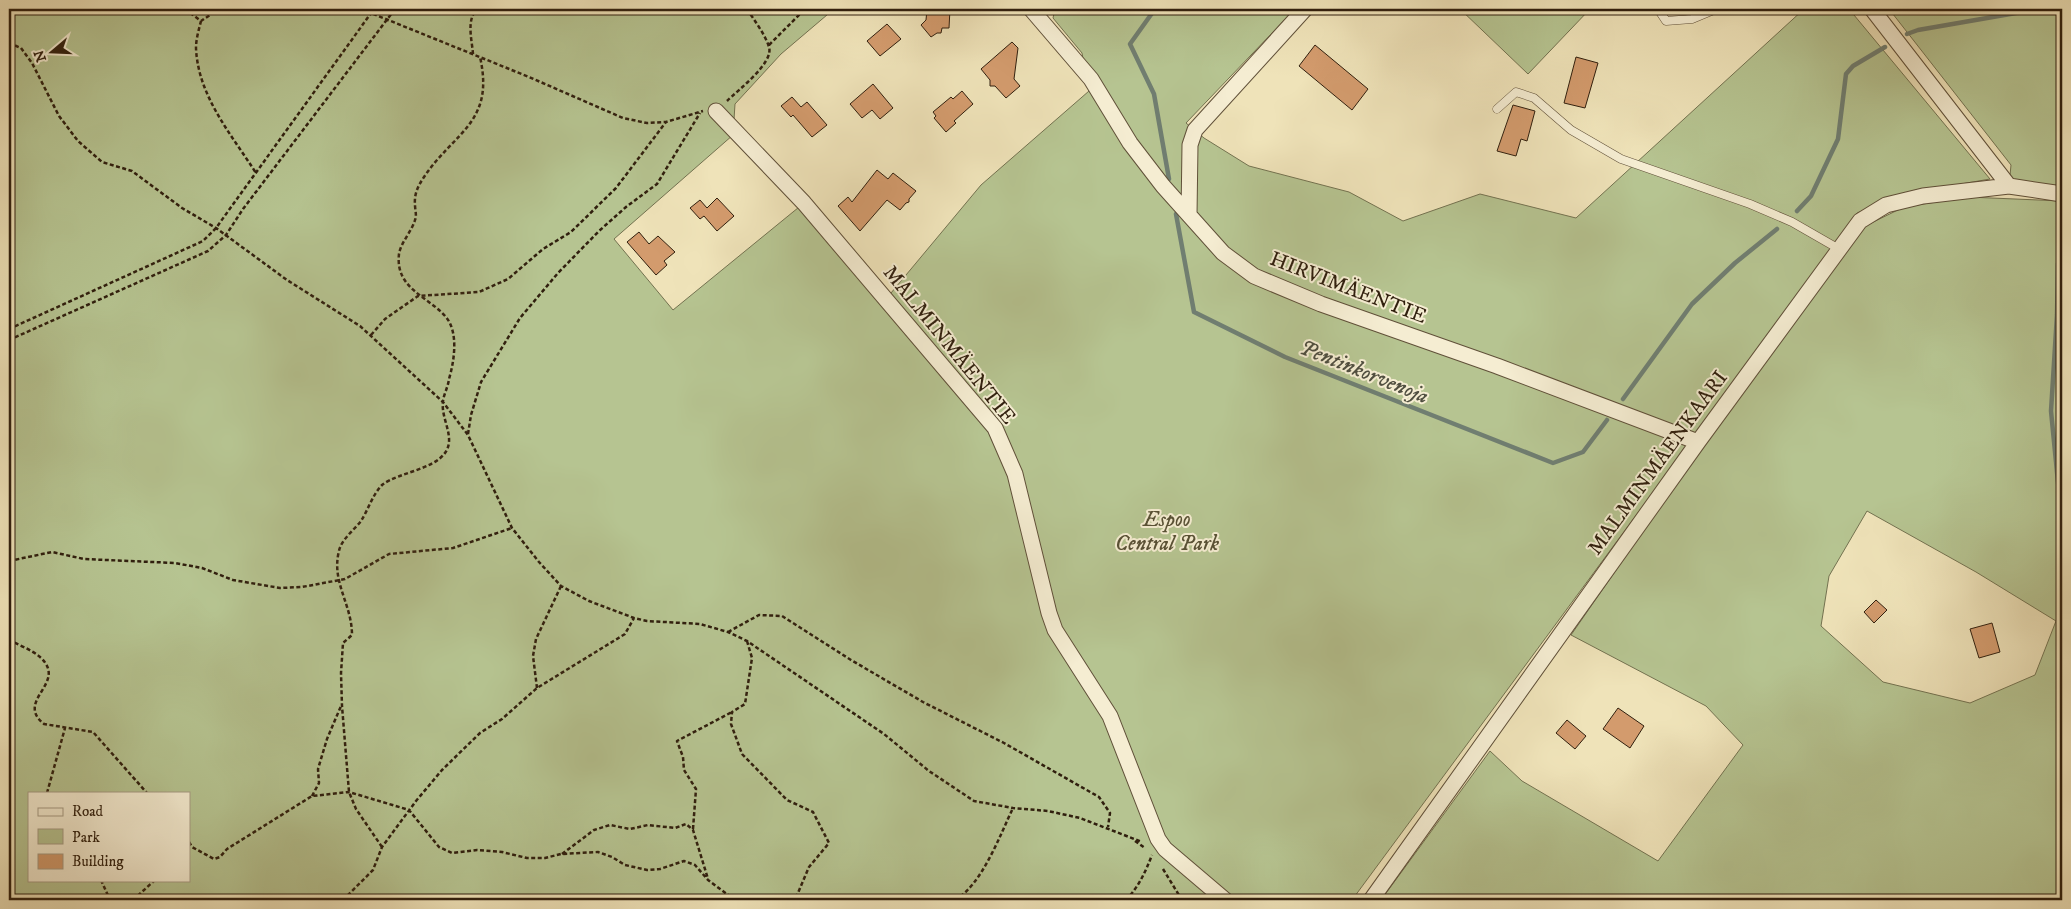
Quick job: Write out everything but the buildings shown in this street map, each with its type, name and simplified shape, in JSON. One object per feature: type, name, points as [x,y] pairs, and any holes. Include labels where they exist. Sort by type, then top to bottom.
[{"type":"street","name":"HIRVIMÄENTIE","points":[[1032,9],[1091,79],[1130,143],[1163,186],[1223,253],[1254,276],[1320,304],[1550,386],[1698,442]]},
{"type":"street","points":[[1189,215],[1190,145],[1195,130],[1305,9]]},
{"type":"street","points":[[1872,9],[2009,186]]},
{"type":"street","name":"MALMINMÄENTIE","points":[[708,111],[804,203],[995,428],[1015,474],[1049,613],[1055,630],[1110,716],[1153,829],[1158,856],[1225,900]]},
{"type":"street","name":"MALMINMÄENKAARI","points":[[1371,900],[1698,442],[1860,221],[1886,206],[1923,196],[2009,186],[2062,194]]},
{"type":"lane","points":[[1658,9],[1666,21],[1692,19],[1716,9]]},
{"type":"lane","points":[[1497,109],[1516,92],[1534,98],[1571,130],[1622,159],[1792,222],[1839,249]]},
{"type":"path","points":[[185,9],[201,21]]},
{"type":"path","points":[[219,9],[201,21],[196,46],[199,72],[206,95],[256,173]]},
{"type":"path","points":[[361,9],[623,118],[647,123],[666,122],[708,111]]},
{"type":"path","points":[[9,329],[204,241],[216,228],[374,9]]},
{"type":"path","points":[[9,340],[208,251],[226,235],[243,209],[395,9]]},
{"type":"path","points":[[473,54],[471,22],[473,12],[477,9]]},
{"type":"path","points":[[468,435],[471,415],[481,382],[520,318],[558,273],[599,231],[626,207],[657,184],[708,111],[762,69],[770,53],[769,46],[747,9]]},
{"type":"path","points":[[769,46],[805,9]]},
{"type":"path","points":[[9,43],[20,48],[32,63],[59,116],[78,141],[102,162],[132,172],[182,208],[216,228],[287,280],[360,326],[443,402],[468,435],[512,528],[561,586],[589,601],[634,618],[700,624],[728,632],[747,641],[884,734],[929,771],[974,801],[1013,808],[1048,811],[1080,818],[1108,827],[1134,840],[1158,856],[1182,900]]},
{"type":"path","points":[[382,847],[356,809],[349,792],[341,673],[343,643],[352,636],[352,621],[338,582],[336,562],[339,548],[361,520],[381,486],[397,476],[430,465],[444,454],[449,443],[443,402],[454,355],[453,334],[446,318],[418,296],[405,280],[399,267],[400,251],[410,234],[416,217],[414,202],[416,191],[425,175],[470,124],[481,102],[484,77],[480,58]]},
{"type":"path","points":[[371,335],[385,319],[418,296],[479,292],[508,279],[543,249],[570,232],[616,188],[666,122]]},
{"type":"path","points":[[9,561],[52,552],[84,559],[174,563],[202,568],[233,580],[280,588],[302,587],[338,582],[389,554],[453,548],[512,528]]},
{"type":"path","points":[[537,688],[533,656],[536,639],[561,586]]},
{"type":"path","points":[[728,632],[759,615],[782,616],[851,660],[907,692],[1099,797],[1110,813],[1108,827]]},
{"type":"path","points":[[343,900],[373,870],[382,847],[442,770],[480,733],[502,719],[537,688],[625,634],[634,618]]},
{"type":"path","points":[[9,640],[38,655],[45,663],[49,672],[49,679],[34,705],[37,719],[44,724],[93,732],[146,792]]},
{"type":"path","points":[[708,880],[693,830],[696,789],[684,770],[683,757],[677,741],[745,704],[752,658],[747,641]]},
{"type":"path","points":[[312,796],[319,783],[318,768],[327,739],[342,706]]},
{"type":"path","points":[[732,712],[731,724],[742,754],[788,800],[813,812],[829,843],[809,867],[795,900]]},
{"type":"path","points":[[47,792],[65,728]]},
{"type":"path","points":[[190,844],[192,847],[214,859],[220,857],[227,849],[312,796],[349,792],[410,810],[439,848],[452,853],[476,850],[502,852],[527,858],[545,858],[560,854],[598,852],[612,857],[625,865],[647,870],[660,869],[684,861],[695,865],[708,880],[735,900]]},
{"type":"path","points":[[956,900],[962,897],[980,875],[1013,808]]},
{"type":"path","points":[[560,854],[594,830],[610,825],[630,829],[648,825],[676,828],[686,824],[693,830]]},
{"type":"path","points":[[1134,840],[1158,856]]},
{"type":"path","points":[[1126,900],[1138,887],[1158,856]]},
{"type":"path","points":[[102,882],[110,900]]},
{"type":"path","points":[[133,900],[153,882]]},
{"type":"green space","name":"Espoo Central Park","points":[[9,9],[834,9],[781,54],[735,104],[733,135],[614,239],[673,310],[804,203],[886,299],[981,185],[1089,91],[1082,53],[1053,18],[1055,9],[1295,9],[1186,123],[1204,138],[1249,166],[1349,192],[1403,221],[1480,194],[1576,218],[1804,9],[1849,9],[1990,179],[1898,195],[1857,213],[1790,307],[1352,900],[9,900]]},
{"type":"green space","points":[[1460,9],[1590,9],[1528,74]]},
{"type":"green space","points":[[1889,9],[2062,9],[2062,194],[2009,186],[2011,165]]},
{"type":"green space","points":[[1968,197],[2062,201],[2062,900],[1381,900],[1490,751],[1522,781],[1658,861],[1743,745],[1706,706],[1571,635],[1702,446],[1865,226],[1904,207]],"holes":[[[1867,511],[1976,572],[2056,621],[2035,675],[1970,703],[1883,682],[1821,626],[1829,576]]]},
{"type":"waterway","name":"Pentinkorvenoja","points":[[1155,9],[1130,44],[1154,94],[1169,179]]},
{"type":"waterway","name":"Pentinkorvenoja","points":[[1907,34],[1918,30],[2016,13],[2062,9]]},
{"type":"waterway","name":"Pentinkorvenoja","points":[[1797,211],[1811,196],[1838,139],[1846,74],[1853,66],[1885,47]]},
{"type":"waterway","name":"Pentinkorvenoja","points":[[1176,214],[1194,312],[1285,357],[1553,463],[1583,452],[1607,420]]},
{"type":"waterway","name":"Pentinkorvenoja","points":[[1623,399],[1692,304],[1735,263],[1777,229]]},
{"type":"waterway","points":[[2062,245],[2058,264],[2051,411],[2062,523]]}]
